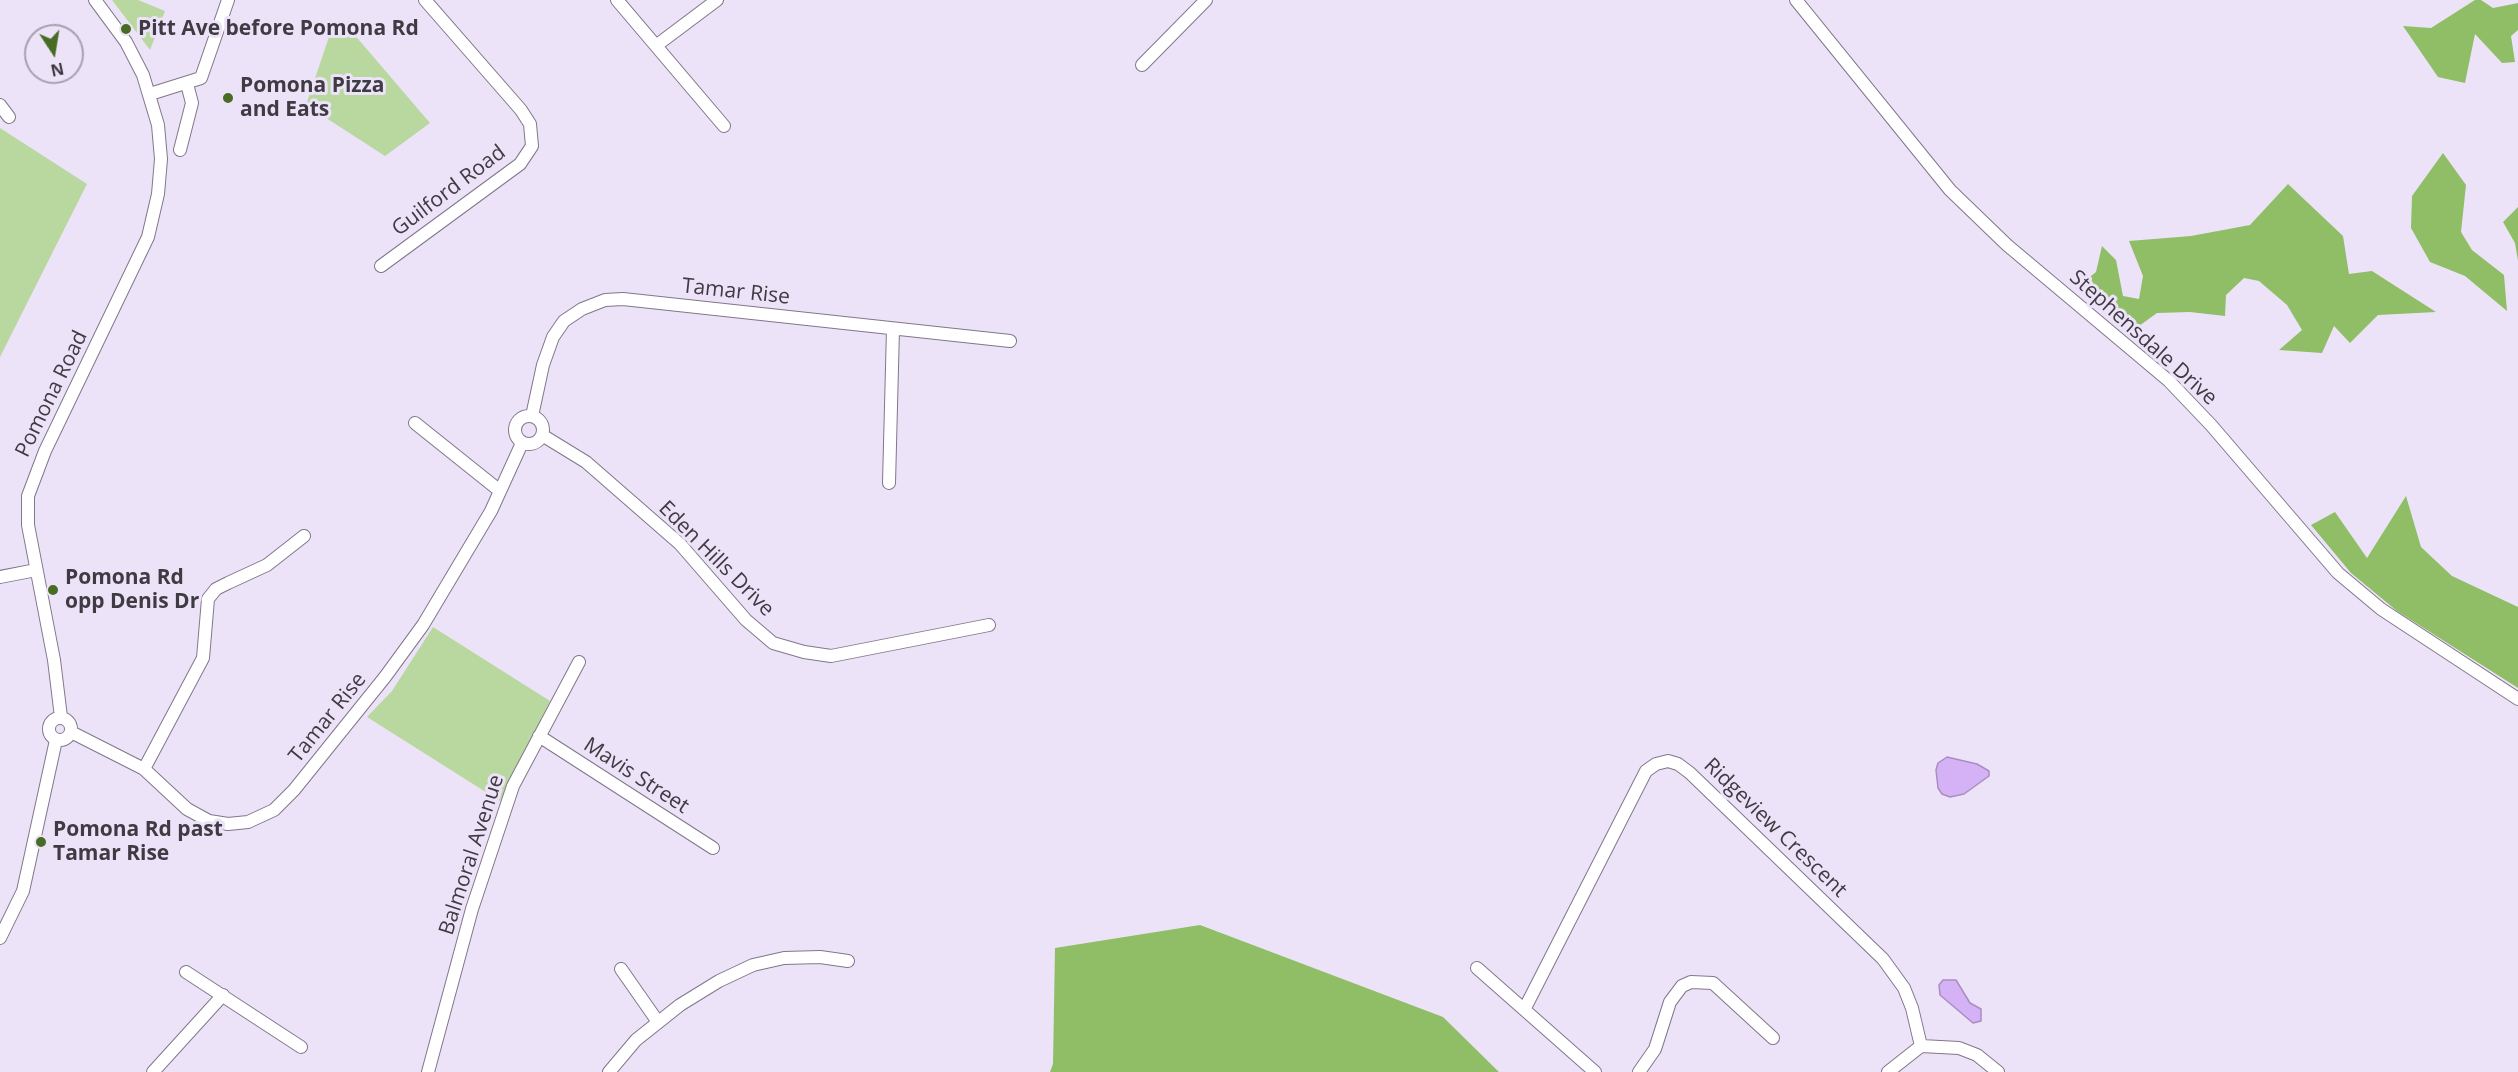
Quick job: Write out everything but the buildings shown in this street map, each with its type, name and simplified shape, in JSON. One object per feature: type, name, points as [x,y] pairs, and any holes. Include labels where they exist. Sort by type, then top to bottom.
[{"type":"street","name":"Pomona Road","points":[[61,717],[54,660],[26,511],[30,488],[148,237],[158,194],[161,159],[158,125],[143,75],[126,42],[95,0]]},
{"type":"street","points":[[150,94],[201,78],[228,0]]},
{"type":"street","name":"Guilford Road","points":[[381,266],[520,164],[532,146],[530,124],[520,110],[425,0]]},
{"type":"street","points":[[617,0],[724,126]]},
{"type":"street","points":[[657,45],[717,0]]},
{"type":"street","points":[[1142,65],[1206,0]]},
{"type":"street","name":"Stephensdale Drive","points":[[1796,0],[1950,190],[2007,245],[2169,381],[2211,425],[2338,573],[2381,609],[2518,699]]},
{"type":"street","points":[[180,150],[192,103],[187,84]]},
{"type":"street","points":[[0,105],[9,117]]},
{"type":"street","name":"Tamar Rise","points":[[532,416],[543,365],[553,338],[564,321],[605,300],[623,299],[1010,341]]},
{"type":"street","points":[[889,483],[893,329]]},
{"type":"street","points":[[532,416],[542,425],[542,435],[534,444],[522,443],[516,436],[514,428],[519,420],[532,416]]},
{"type":"street","points":[[415,423],[500,490]]},
{"type":"street","name":"Eden Hills Drive","points":[[542,435],[586,462],[680,544],[746,620],[773,643],[804,652],[831,656],[989,625]]},
{"type":"street","name":"Tamar Rise","points":[[71,732],[144,769],[187,809],[209,821],[228,824],[248,822],[274,810],[294,790],[329,747],[417,633],[457,570],[500,490],[522,443]]},
{"type":"street","points":[[144,769],[202,658],[208,599],[216,589],[267,565],[304,536]]},
{"type":"street","points":[[0,577],[36,570]]},
{"type":"street","name":"Balmoral Avenue","points":[[428,1072],[472,909],[513,786],[579,662]]},
{"type":"street","points":[[61,717],[70,722],[71,732],[67,738],[57,740],[51,735],[49,728],[51,722],[61,717]]},
{"type":"street","name":"Mavis Street","points":[[539,736],[713,848]]},
{"type":"street","points":[[0,938],[23,891],[57,740]]},
{"type":"street","name":"Ridgeview Crescent","points":[[1526,1008],[1646,771],[1656,764],[1668,761],[1678,764],[1690,773],[1883,959],[1904,988],[1912,1008],[1921,1046]]},
{"type":"street","points":[[609,1072],[636,1040],[658,1022],[709,987],[753,965],[784,958],[820,957],[848,961]]},
{"type":"street","points":[[1477,968],[1526,1008],[1595,1072]]},
{"type":"street","points":[[621,969],[658,1022]]},
{"type":"street","points":[[186,972],[301,1047]]},
{"type":"street","points":[[1638,1072],[1655,1049],[1670,1002],[1682,986],[1692,982],[1713,983],[1773,1038]]},
{"type":"street","points":[[153,1072],[224,995]]},
{"type":"street","points":[[1887,1072],[1921,1046],[1959,1048],[1977,1055],[1998,1072]]},
{"type":"green space","points":[[112,0],[138,0],[165,11],[150,50]]},
{"type":"green space","points":[[2475,0],[2481,0],[2493,8],[2518,3],[2518,30],[2511,36],[2515,62],[2502,63],[2475,34],[2465,83],[2438,77],[2403,26],[2431,28]]},
{"type":"green space","points":[[334,22],[347,26],[430,123],[385,156],[306,105]]},
{"type":"green space","points":[[0,128],[87,184],[0,357]]},
{"type":"green space","points":[[2443,153],[2466,185],[2461,232],[2472,250],[2504,275],[2507,311],[2465,276],[2430,262],[2411,228],[2412,196]]},
{"type":"green space","points":[[2288,184],[2343,236],[2349,274],[2372,271],[2436,312],[2378,315],[2350,343],[2334,326],[2322,353],[2279,350],[2302,330],[2287,305],[2259,281],[2244,278],[2226,295],[2225,316],[2190,312],[2157,313],[2128,334],[2076,288],[2096,272],[2102,246],[2116,260],[2123,296],[2139,299],[2143,276],[2129,241],[2191,236],[2250,225]]},
{"type":"green space","points":[[2518,207],[2518,261],[2515,243],[2503,222]]},
{"type":"green space","points":[[2406,496],[2421,547],[2452,576],[2518,607],[2518,688],[2397,611],[2351,573],[2311,525],[2335,512],[2367,558]]},
{"type":"green space","points":[[433,627],[550,701],[500,801],[367,717],[392,691]]},
{"type":"green space","points":[[1200,925],[1443,1017],[1499,1072],[1050,1072],[1053,1064],[1055,948]]},
{"type":"shaded area","points":[[1947,757],[1977,764],[1989,771],[1989,776],[1964,794],[1950,797],[1942,794],[1938,788],[1936,770],[1938,763]]},
{"type":"shaded area","points":[[1943,980],[1956,980],[1970,1003],[1981,1009],[1981,1021],[1973,1023],[1940,995],[1939,985]]},
{"type":"place","name":"Pitt Ave before Pomona Rd","points":[[126,29]]},
{"type":"place","name":"Pomona Pizza and Eats","points":[[228,98]]},
{"type":"place","name":"Pomona Rd opp Denis Dr","points":[[53,590]]},
{"type":"place","name":"Pomona Rd past Tamar Rise","points":[[41,842]]}]
